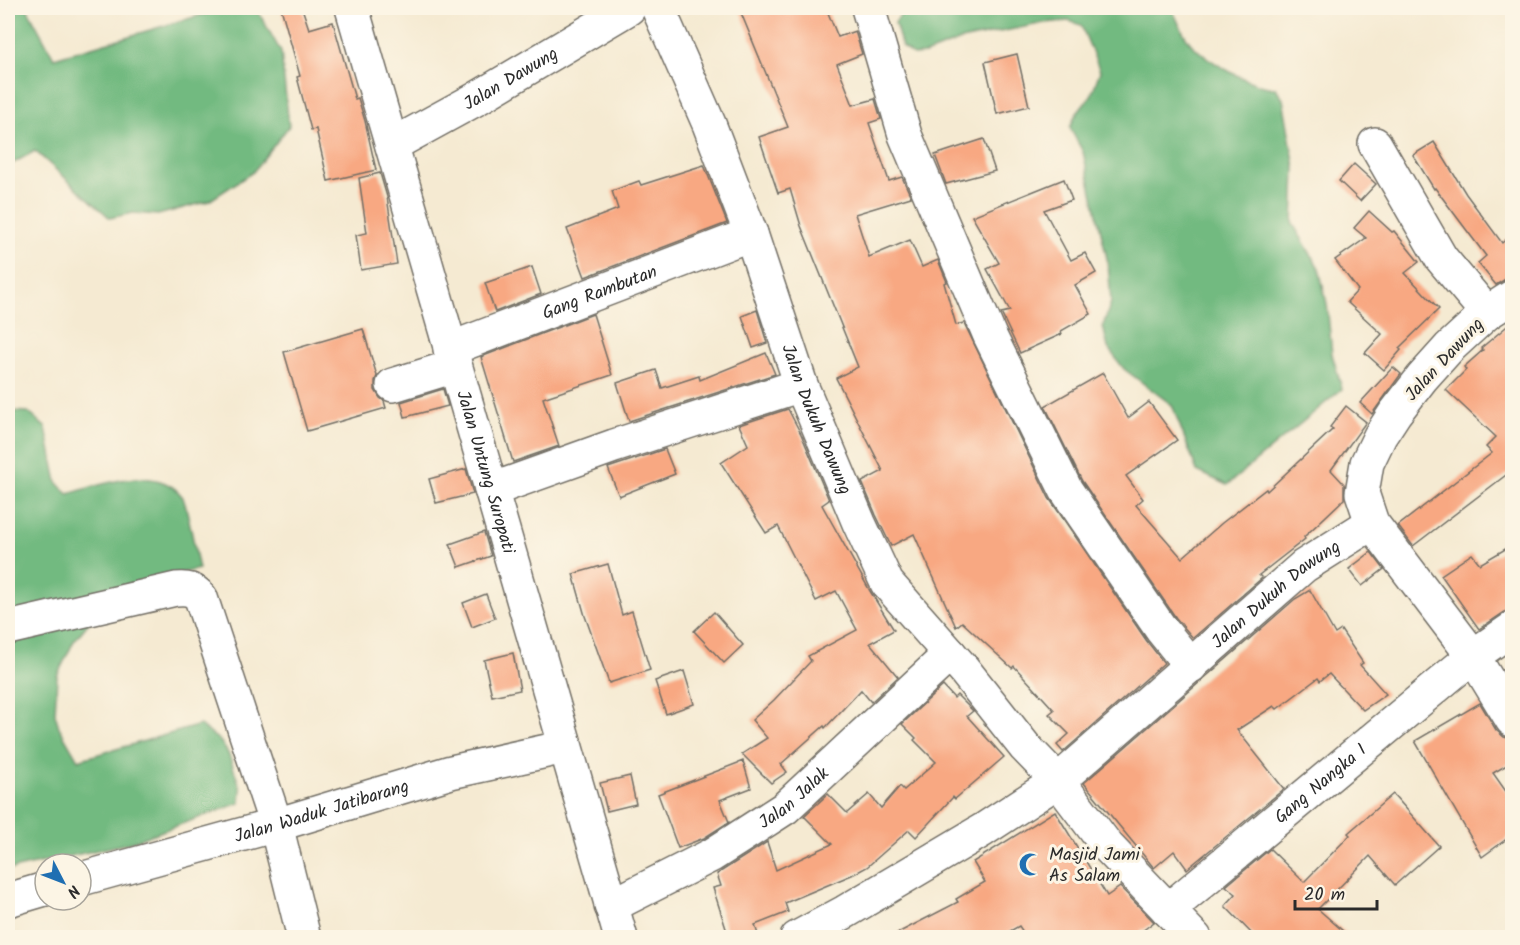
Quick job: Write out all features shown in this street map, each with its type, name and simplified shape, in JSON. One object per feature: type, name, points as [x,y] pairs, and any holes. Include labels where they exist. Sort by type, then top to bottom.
[{"type":"street","name":"Jalan Untung Suropati","points":[[352,8],[621,938]]},
{"type":"street","name":"Jalan Dawung","points":[[392,146],[629,8]]},
{"type":"street","name":"Jalan Dukuh Dawung","points":[[657,8],[709,124],[751,234],[801,385],[887,583],[950,654],[1025,747],[1058,781],[1108,847],[1182,929]]},
{"type":"street","points":[[868,8],[904,135],[990,336],[1066,490],[1161,629],[1191,666]]},
{"type":"street","name":"Jalan Dawung","points":[[1372,523],[1362,494],[1367,463],[1380,436],[1422,378],[1468,328],[1500,305],[1441,258],[1375,144]]},
{"type":"street","name":"Gang Rambutan","points":[[393,385],[751,234]]},
{"type":"street","points":[[491,490],[614,446],[801,385]]},
{"type":"street","name":"Jalan Dukuh Dawung","points":[[797,938],[983,830],[1058,781],[1304,566],[1372,523]]},
{"type":"street","points":[[1372,523],[1473,656],[1512,720]]},
{"type":"street","points":[[8,628],[176,589],[187,588],[198,593],[276,825],[304,938]]},
{"type":"street","points":[[1473,656],[1512,629]]},
{"type":"street","name":"Jalan Jalak","points":[[612,906],[712,855],[786,808],[950,654]]},
{"type":"street","name":"Gang Nangka I","points":[[1182,929],[1473,656]]},
{"type":"street","name":"Jalan Waduk Jatibarang","points":[[93,876],[276,825],[451,772],[565,747]]},
{"type":"street","points":[[8,900],[33,893]]},
{"type":"green space","points":[[8,8],[27,8],[54,58],[225,8],[256,8],[281,52],[289,126],[253,172],[209,201],[158,215],[133,213],[110,218],[35,151],[8,166]]},
{"type":"green space","points":[[908,8],[1172,8],[1186,37],[1200,52],[1243,78],[1266,87],[1276,88],[1283,99],[1295,167],[1293,224],[1319,268],[1327,304],[1332,354],[1342,389],[1227,485],[1197,471],[1172,405],[1124,369],[1108,348],[1103,326],[1111,302],[1108,263],[1083,152],[1070,128],[1075,116],[1091,96],[1100,71],[1081,25],[1069,21],[1044,23],[961,40],[925,54],[913,55],[902,47],[895,23],[902,12]]},
{"type":"green space","points":[[8,411],[28,412],[46,428],[57,482],[68,494],[96,485],[128,479],[158,480],[171,486],[184,500],[199,569],[117,588],[74,641],[57,676],[55,714],[59,727],[78,760],[200,725],[220,741],[228,753],[241,789],[240,803],[129,843],[89,852],[33,852],[33,864],[8,870]]},
{"type":"building","points":[[281,8],[302,8],[309,29],[333,22],[355,99],[358,98],[365,121],[376,170],[328,181],[316,129],[311,130],[297,77],[300,76]]},
{"type":"building","points":[[739,8],[826,8],[838,37],[855,31],[862,54],[837,64],[853,105],[875,99],[881,119],[869,123],[889,181],[902,177],[911,197],[855,214],[869,257],[910,240],[922,267],[938,260],[947,282],[944,283],[956,325],[964,323],[1049,498],[1164,663],[1063,752],[1057,745],[1069,734],[1049,714],[1054,710],[1014,666],[1012,668],[962,622],[956,627],[914,534],[891,546],[876,515],[862,482],[883,471],[836,378],[858,367],[801,226],[790,189],[778,193],[759,137],[788,127]]},
{"type":"building","points":[[1017,54],[1029,106],[997,114],[985,62]]},
{"type":"building","points":[[984,139],[995,171],[946,184],[935,155]]},
{"type":"building","points":[[1434,142],[1466,194],[1502,243],[1512,234],[1512,275],[1496,285],[1478,263],[1486,256],[1434,189],[1413,155]]},
{"type":"building","points":[[1354,164],[1376,184],[1360,201],[1339,181]]},
{"type":"building","points":[[704,165],[727,223],[585,277],[567,229],[618,209],[612,191],[639,181],[641,185]]},
{"type":"building","points":[[380,173],[387,197],[397,264],[361,270],[356,235],[367,233],[359,178]]},
{"type":"building","points":[[1064,179],[1072,200],[1044,210],[1071,260],[1085,253],[1096,273],[1075,285],[1091,314],[1061,331],[1062,334],[1020,353],[1001,313],[1010,311],[987,269],[999,263],[972,216]]},
{"type":"building","points":[[1369,211],[1392,232],[1394,231],[1419,262],[1405,273],[1439,309],[1399,348],[1401,350],[1384,370],[1365,353],[1382,334],[1347,302],[1358,290],[1335,260],[1366,238],[1354,228]]},
{"type":"building","points":[[532,267],[541,294],[495,312],[485,283]]},
{"type":"building","points":[[757,310],[767,343],[753,348],[742,316]]},
{"type":"building","points":[[593,314],[612,375],[543,398],[559,446],[513,462],[481,357]]},
{"type":"building","points":[[1512,322],[1512,475],[1510,472],[1413,546],[1398,526],[1492,453],[1486,447],[1496,437],[1446,390],[1466,370],[1464,367],[1483,350],[1481,348]]},
{"type":"building","points":[[363,329],[377,376],[375,390],[384,401],[386,408],[307,431],[284,352]]},
{"type":"building","points":[[766,353],[775,374],[629,421],[617,383],[656,370],[662,388],[699,376],[700,380]]},
{"type":"building","points":[[1393,367],[1401,374],[1372,414],[1360,403]]},
{"type":"building","points":[[1103,373],[1128,418],[1149,402],[1177,440],[1126,476],[1143,499],[1136,505],[1182,558],[1222,523],[1266,489],[1267,491],[1333,429],[1330,427],[1346,406],[1366,422],[1331,470],[1344,484],[1344,499],[1304,537],[1305,539],[1259,575],[1262,578],[1193,638],[1176,618],[1082,481],[1045,406]]},
{"type":"building","points":[[443,389],[448,406],[405,417],[401,402]]},
{"type":"building","points":[[788,409],[829,500],[822,505],[894,630],[870,643],[898,677],[871,702],[861,690],[825,728],[824,726],[781,764],[787,772],[771,783],[742,754],[767,738],[752,720],[811,661],[808,656],[857,630],[836,591],[816,601],[778,526],[766,533],[721,463],[748,445],[739,425]]},
{"type":"building","points":[[665,449],[675,474],[619,496],[608,468]]},
{"type":"building","points":[[466,469],[473,494],[436,503],[429,479]]},
{"type":"building","points":[[484,532],[491,556],[459,567],[450,544]]},
{"type":"building","points":[[1512,545],[1512,607],[1479,629],[1441,575],[1472,554],[1480,564]]},
{"type":"building","points":[[1371,552],[1384,569],[1362,586],[1349,569]]},
{"type":"building","points":[[608,564],[622,615],[632,611],[650,670],[609,683],[573,574]]},
{"type":"building","points":[[1310,590],[1335,634],[1341,630],[1363,663],[1360,665],[1386,694],[1363,710],[1329,674],[1320,681],[1318,678],[1277,709],[1274,706],[1237,730],[1284,789],[1187,869],[1174,851],[1154,868],[1084,783],[1295,599]]},
{"type":"building","points":[[486,594],[495,618],[472,627],[463,603]]},
{"type":"building","points":[[714,612],[743,645],[724,663],[694,631]]},
{"type":"building","points":[[513,653],[520,690],[492,696],[484,660]]},
{"type":"building","points":[[684,671],[694,704],[666,714],[655,681]]},
{"type":"building","points":[[943,686],[954,698],[957,695],[973,711],[967,716],[1004,757],[955,799],[953,797],[916,837],[909,830],[867,867],[785,903],[788,912],[755,925],[759,938],[729,938],[713,888],[721,886],[717,874],[767,842],[776,870],[832,844],[804,816],[828,794],[847,813],[869,794],[881,808],[900,786],[904,790],[936,762],[902,724]]},
{"type":"building","points":[[1480,703],[1496,730],[1504,737],[1512,739],[1512,762],[1493,773],[1512,800],[1512,835],[1482,857],[1415,741]]},
{"type":"building","points":[[743,761],[751,788],[720,800],[729,822],[704,838],[678,848],[658,794]]},
{"type":"building","points":[[630,776],[636,804],[607,811],[600,783]]},
{"type":"building","points":[[1393,794],[1439,846],[1395,885],[1370,856],[1318,909],[1351,938],[1256,938],[1225,906],[1236,894],[1226,886],[1270,849],[1304,882],[1350,835],[1348,833]]},
{"type":"building","points":[[1055,811],[1107,896],[1120,887],[1154,922],[1133,938],[1027,938],[1019,926],[998,938],[888,938],[958,902],[956,899],[985,882],[973,862]]},
{"type":"place","name":"Masjid Jami As Salam","points":[[1031,864]]}]
